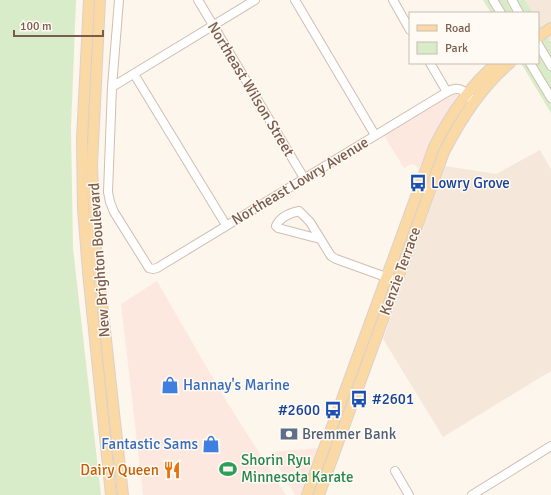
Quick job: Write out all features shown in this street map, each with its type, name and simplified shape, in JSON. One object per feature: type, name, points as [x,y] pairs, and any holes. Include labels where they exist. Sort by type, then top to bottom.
[{"type":"main road","name":"New Brighton Boulevard","points":[[89,0],[82,132],[83,208],[88,272],[111,495]]},
{"type":"main road","name":"New Brighton Boulevard","points":[[100,0],[92,165],[94,239],[123,495]]},
{"type":"main road","points":[[539,36],[551,28]]},
{"type":"main road","name":"Kenzie Terrace","points":[[307,495],[434,147],[449,119],[467,93],[485,73],[496,64]]},
{"type":"main road","name":"Kenzie Terrace","points":[[319,495],[444,152],[453,134],[474,102],[493,78],[509,64]]},
{"type":"street","name":"New Brighton Boulevard","points":[[119,0],[112,87],[108,192],[114,212],[149,268],[153,269]]},
{"type":"street","name":"Northeast Wilson Street","points":[[198,0],[304,178]]},
{"type":"street","points":[[112,87],[255,0]]},
{"type":"street","points":[[295,0],[375,135]]},
{"type":"street","points":[[392,0],[409,28]]},
{"type":"street","points":[[493,0],[500,12]]},
{"type":"street","points":[[512,0],[519,12]]},
{"type":"street","points":[[539,46],[551,66]]},
{"type":"street","points":[[431,64],[450,90],[459,89],[467,93],[474,102]]},
{"type":"street","points":[[531,64],[551,98]]},
{"type":"street","points":[[134,74],[226,225]]},
{"type":"street","name":"Northeast Lowry Avenue","points":[[153,269],[157,268],[450,90]]},
{"type":"street","points":[[320,239],[278,228],[276,226],[278,222],[285,217],[299,211],[310,222],[331,256],[397,281]]},
{"type":"street","points":[[472,495],[551,446]]},
{"type":"street","points":[[395,471],[410,495]]},
{"type":"shaded area","points":[[525,0],[551,0],[551,43],[539,23],[539,12],[532,12]]},
{"type":"shaded area","points":[[459,92],[432,139],[419,169],[415,165],[411,164],[404,168],[383,134],[451,93]]},
{"type":"shaded area","points":[[540,150],[551,169],[551,371],[443,437],[383,339],[445,166],[496,174]]},
{"type":"shaded area","points":[[157,281],[222,394],[286,495],[143,495],[121,304]]},
{"type":"shaded area","points":[[319,448],[302,495],[295,495],[270,452]]},
{"type":"green space","points":[[0,0],[76,0],[71,128],[73,248],[101,495],[0,495]]},
{"type":"green space","points":[[483,0],[525,0],[532,12],[490,12]]},
{"type":"green space","points":[[539,23],[551,43],[551,113],[522,64],[539,64]]},
{"type":"place","name":"Lowry Grove","points":[[418,183]]},
{"type":"place","name":"Hannay's Marine","points":[[170,385]]},
{"type":"place","name":"#2601","points":[[359,399]]},
{"type":"place","name":"#2600","points":[[333,410]]},
{"type":"place","name":"Bremmer Bank","points":[[289,434]]},
{"type":"place","name":"Fantastic Sams","points":[[211,444]]},
{"type":"place","name":"Shorin Ryu Minnesota Karate","points":[[228,469]]},
{"type":"place","name":"Dairy Queen","points":[[172,470]]}]
